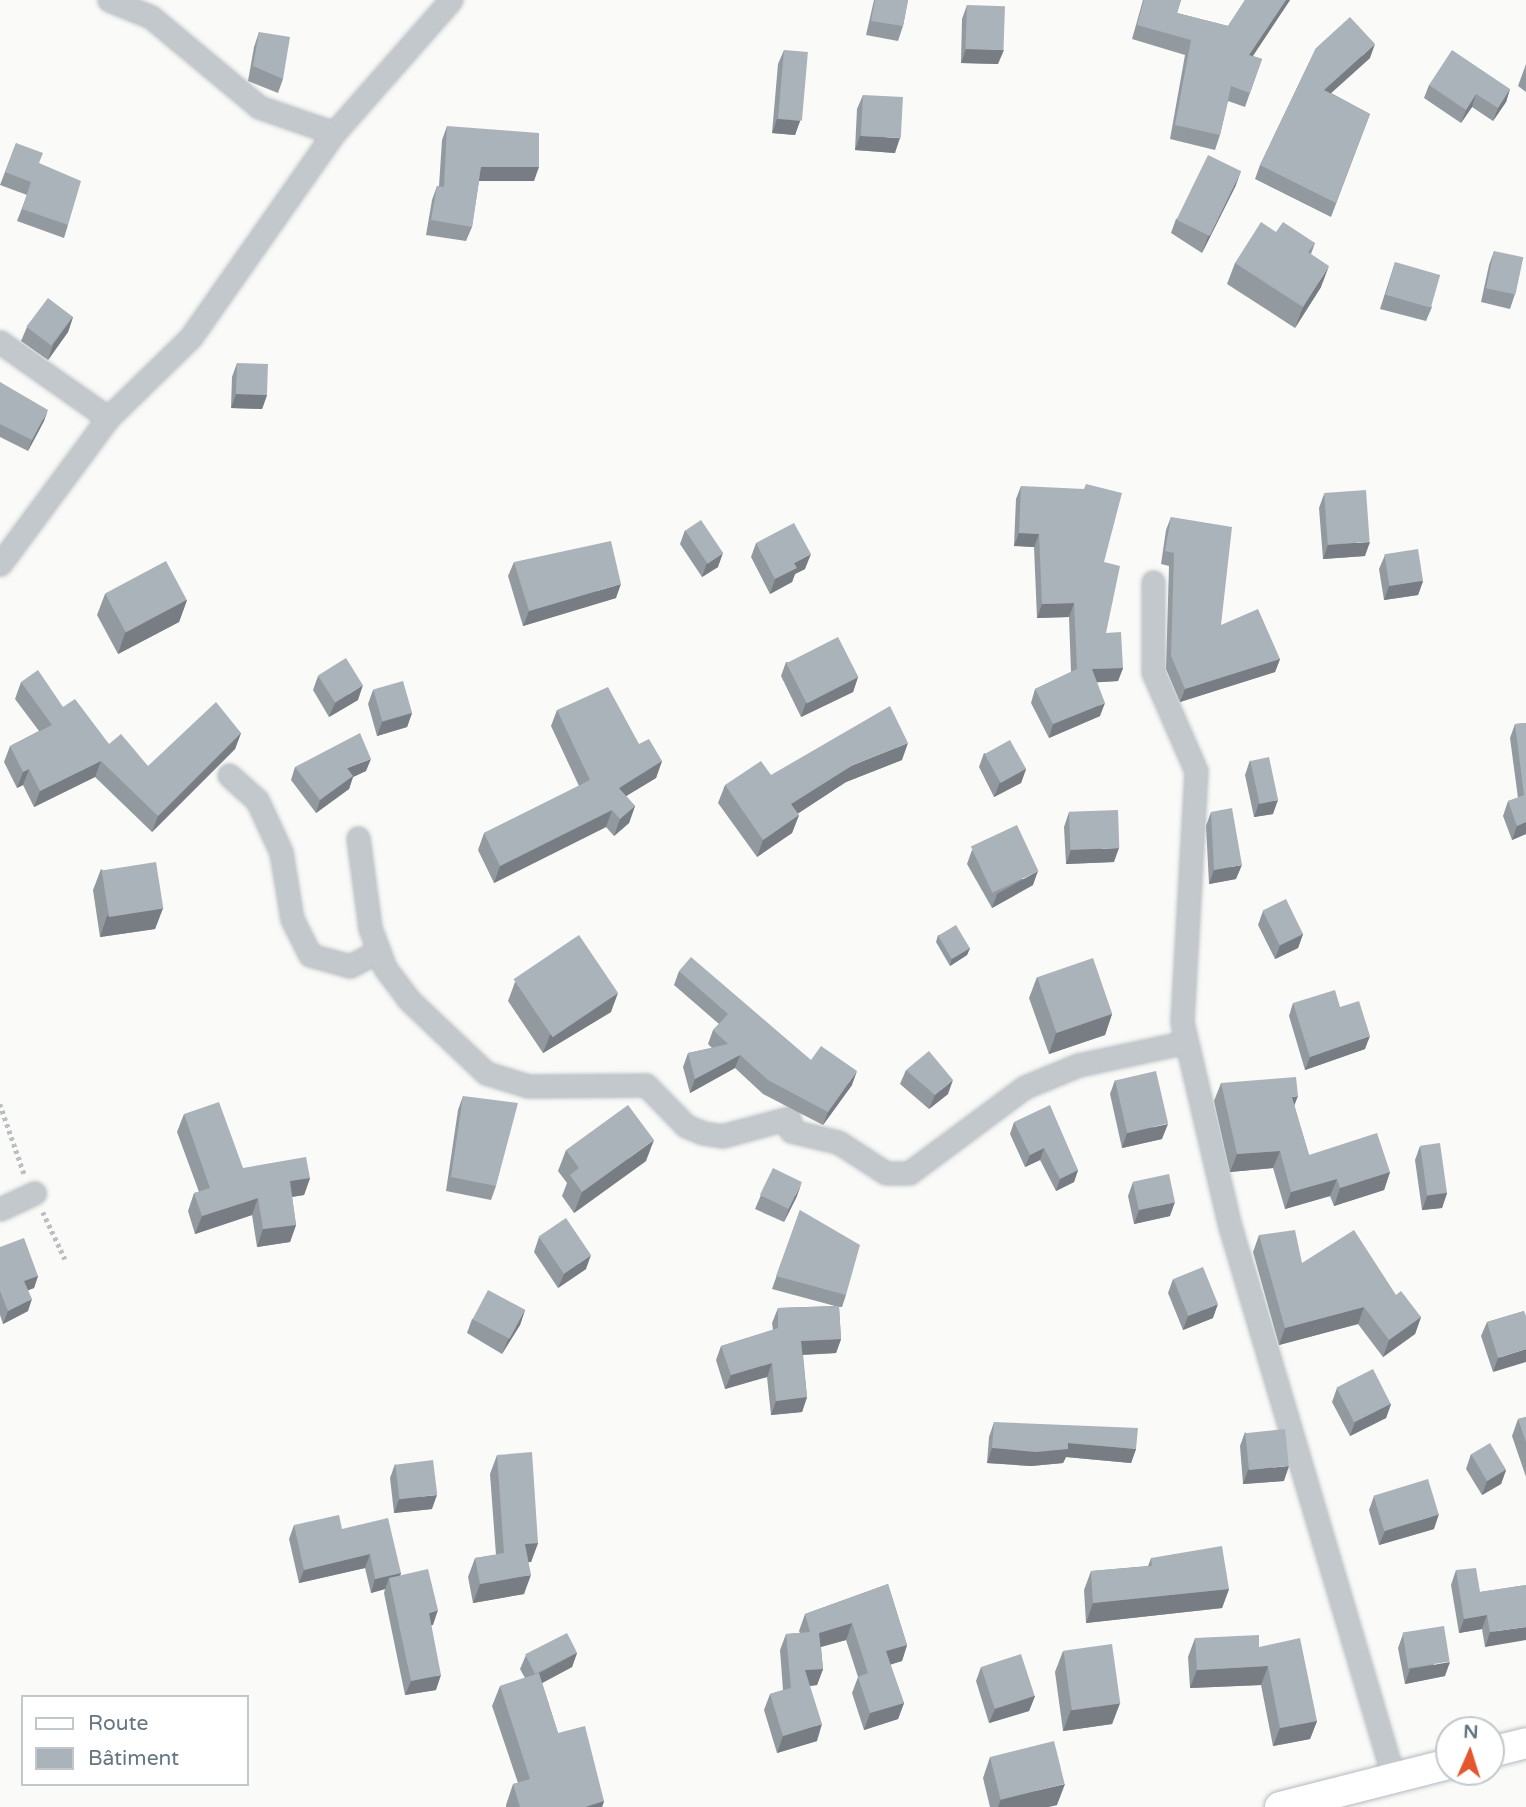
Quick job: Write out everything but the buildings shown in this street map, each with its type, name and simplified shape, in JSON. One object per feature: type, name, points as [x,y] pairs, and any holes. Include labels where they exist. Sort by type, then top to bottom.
[{"type":"main road","points":[[1505,1748],[1526,1743]]},
{"type":"main road","points":[[1296,1805],[1435,1768]]},
{"type":"street","points":[[109,0],[151,17],[259,107],[334,133]]},
{"type":"street","points":[[0,564],[108,418],[191,337],[334,133],[451,0]]},
{"type":"street","points":[[0,342],[108,418]]},
{"type":"street","points":[[1153,582],[1151,663],[1196,771],[1180,991],[1186,1042],[1228,1223],[1394,1779]]},
{"type":"street","points":[[229,775],[257,800],[276,841],[292,919],[310,955],[350,966],[376,951]]},
{"type":"street","points":[[358,838],[376,951],[408,999],[486,1073],[509,1085],[646,1085],[686,1126],[703,1133],[722,1136],[789,1118],[791,1131],[838,1142],[886,1173],[909,1173],[930,1163],[987,1111],[1025,1087],[1078,1065],[1186,1042]]},
{"type":"street","points":[[0,1209],[34,1193]]}]
